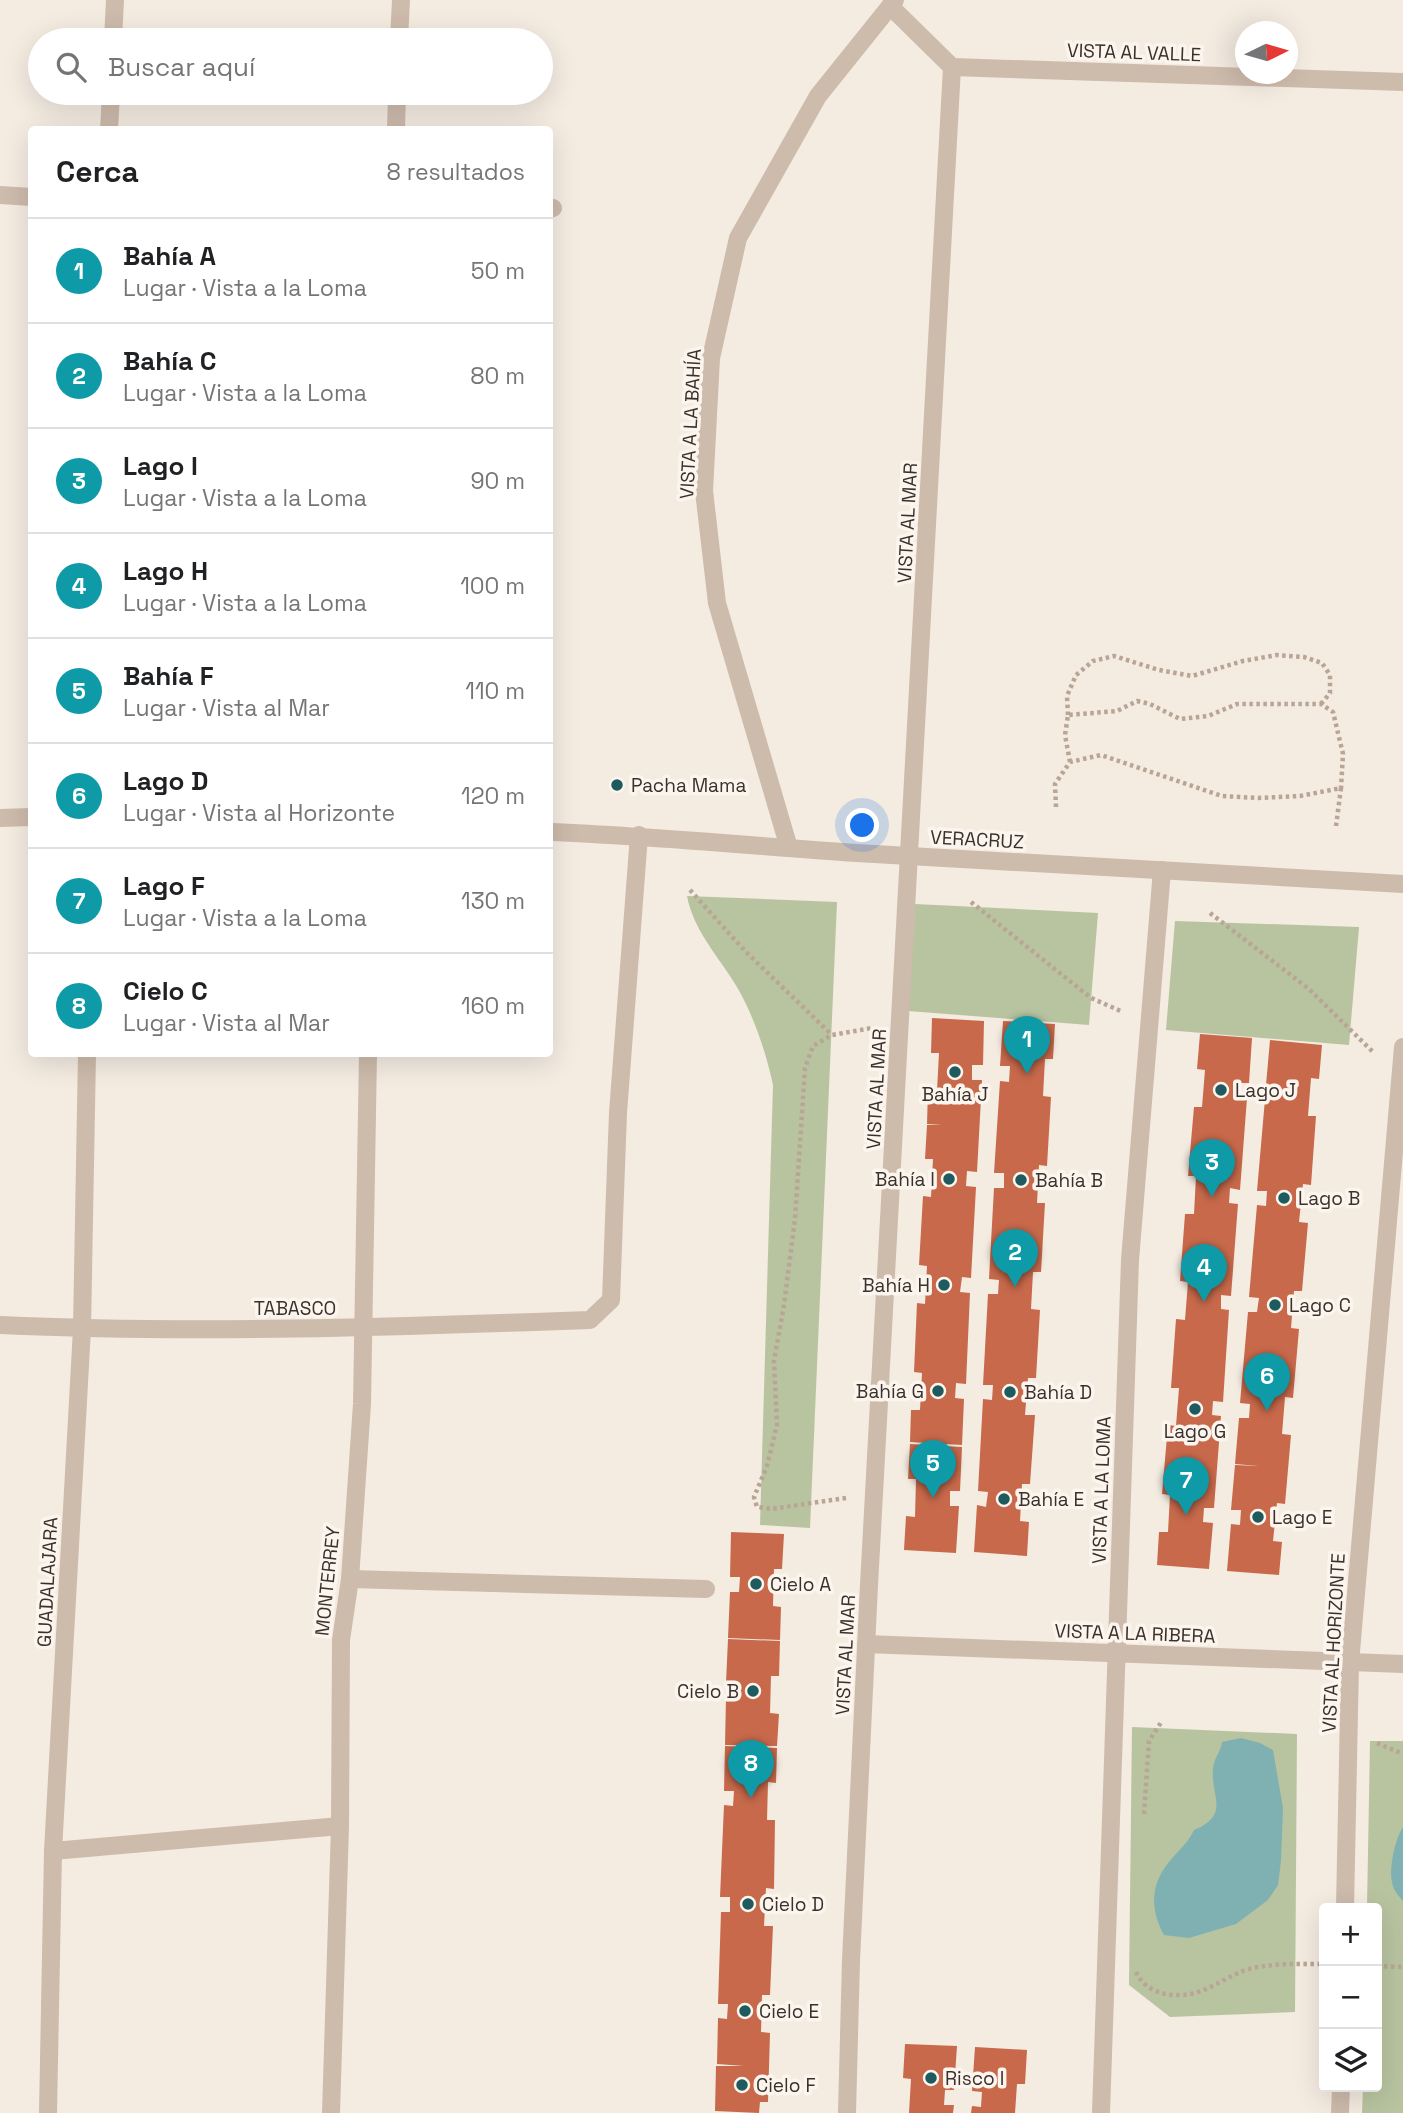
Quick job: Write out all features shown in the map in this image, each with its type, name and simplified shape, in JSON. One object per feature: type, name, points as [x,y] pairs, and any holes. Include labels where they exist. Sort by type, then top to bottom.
[{"type":"street","points":[[114,28],[115,0]]},
{"type":"street","points":[[400,28],[401,0]]},
{"type":"street","points":[[892,3],[952,67]]},
{"type":"street","name":"VISTA A LA BAHÍA","points":[[789,848],[717,603],[704,491],[711,358],[738,238],[818,96],[892,3]]},
{"type":"street","name":"VISTA AL VALLE","points":[[952,67],[1403,82]]},
{"type":"street","name":"VISTA AL MAR","points":[[848,2113],[851,1960],[866,1644],[952,67]]},
{"type":"street","points":[[109,126],[110,105]]},
{"type":"street","points":[[396,126],[397,105]]},
{"type":"street","points":[[0,195],[28,197]]},
{"type":"street","points":[[0,818],[28,817]]},
{"type":"street","name":"VERACRUZ","points":[[553,832],[639,835],[909,856],[1403,884]]},
{"type":"street","name":"TABASCO","points":[[0,1325],[82,1329],[362,1329],[590,1320],[611,1300],[618,1113],[639,835]]},
{"type":"street","name":"VISTA A LA LOMA","points":[[1101,2113],[1130,1259],[1162,870]]},
{"type":"street","name":"VISTA AL HORIZONTE","points":[[1345,1903],[1350,1663],[1403,1046]]},
{"type":"street","name":"GUADALAJARA","points":[[48,2113],[53,1851],[82,1329],[87,1057]]},
{"type":"street","name":"MONTERREY","points":[[331,2113],[340,1826],[341,1640],[350,1579],[362,1404],[368,1057]]},
{"type":"street","points":[[350,1579],[706,1590]]},
{"type":"street","name":"VISTA A LA RIBERA","points":[[866,1644],[1403,1664]]},
{"type":"street","points":[[53,1851],[340,1826]]},
{"type":"street","points":[[1340,2113],[1341,2092]]},
{"type":"path","points":[[1070,762],[1065,735],[1067,696],[1076,675],[1093,661],[1114,656],[1159,670],[1192,676],[1278,655],[1304,657],[1322,663],[1330,675],[1330,692],[1321,704]]},
{"type":"path","points":[[1068,715],[1117,711],[1137,701],[1150,704],[1180,719],[1208,716],[1237,704],[1321,704],[1334,712],[1343,754],[1342,788],[1336,826]]},
{"type":"path","points":[[1056,807],[1055,784],[1070,762],[1101,755],[1222,796],[1300,796],[1342,788]]},
{"type":"path","points":[[690,890],[745,951],[832,1035]]},
{"type":"path","points":[[971,902],[1091,998],[1150,1024]]},
{"type":"path","points":[[1210,913],[1309,989],[1400,1080]]},
{"type":"path","points":[[874,1495],[771,1509],[757,1507],[754,1497],[767,1466],[777,1425],[774,1361],[794,1219],[804,1068],[813,1046],[832,1035],[900,1024]]},
{"type":"path","points":[[1143,1824],[1150,1741],[1162,1721]]},
{"type":"path","points":[[1391,1750],[1403,1754]]},
{"type":"path","points":[[1132,1962],[1139,1979],[1153,1991],[1175,1994],[1197,1992],[1250,1968],[1319,1964]]},
{"type":"path","points":[[1382,1966],[1403,1967]]},
{"type":"green space","points":[[687,896],[837,902],[810,1528],[760,1525],[773,1085],[768,1063],[747,1006],[703,936]]},
{"type":"green space","points":[[915,904],[1098,913],[1089,1025],[908,1011]]},
{"type":"green space","points":[[1175,921],[1359,927],[1349,1045],[1166,1030]]},
{"type":"green space","points":[[1132,1727],[1297,1734],[1295,2012],[1170,2017],[1129,1985]]},
{"type":"green space","points":[[1370,1741],[1403,1741],[1403,2113],[1362,2113],[1363,2092],[1382,2092],[1382,1903],[1367,1903]]},
{"type":"water","points":[[1241,1738],[1273,1750],[1283,1808],[1278,1885],[1268,1900],[1236,1924],[1189,1938],[1164,1935],[1155,1909],[1157,1882],[1194,1830],[1213,1817],[1216,1810],[1213,1774],[1215,1760],[1222,1742]]},
{"type":"water","points":[[1403,1827],[1403,1901],[1393,1887],[1391,1869],[1397,1839]]},
{"type":"building","points":[[932,1018],[984,1021],[983,1065],[972,1065],[972,1080],[982,1080],[977,1172],[967,1171],[966,1186],[976,1187],[971,1278],[962,1277],[960,1292],[970,1293],[966,1384],[956,1383],[955,1398],[964,1399],[962,1445],[910,1442],[911,1410],[920,1410],[922,1373],[914,1372],[917,1303],[925,1304],[927,1266],[919,1265],[923,1196],[931,1197],[933,1159],[925,1159],[927,1125],[942,1125],[927,1124],[928,1090],[937,1091],[939,1053],[931,1053]]},
{"type":"building","points":[[1003,1021],[1055,1024],[1053,1059],[1045,1059],[1043,1096],[1051,1097],[1047,1166],[1039,1165],[1037,1203],[1045,1203],[1041,1272],[1033,1272],[1031,1309],[1040,1310],[1036,1378],[1028,1378],[1025,1415],[1035,1415],[1030,1484],[1022,1484],[1020,1521],[1029,1522],[1027,1556],[974,1552],[977,1505],[986,1507],[988,1492],[978,1491],[983,1399],[992,1400],[993,1385],[983,1385],[988,1294],[998,1294],[999,1280],[989,1279],[994,1188],[1004,1188],[1004,1173],[994,1173],[1000,1081],[1009,1082],[1010,1066],[1000,1066]]},
{"type":"building","points":[[1200,1034],[1252,1038],[1249,1083],[1239,1083],[1238,1097],[1247,1098],[1240,1190],[1230,1188],[1229,1203],[1238,1204],[1231,1296],[1221,1295],[1221,1309],[1229,1310],[1223,1402],[1213,1401],[1212,1415],[1221,1416],[1214,1508],[1204,1508],[1203,1522],[1213,1523],[1209,1569],[1157,1565],[1159,1532],[1168,1532],[1170,1495],[1162,1494],[1168,1425],[1176,1426],[1179,1388],[1171,1388],[1176,1319],[1185,1320],[1188,1282],[1180,1281],[1185,1214],[1194,1214],[1196,1176],[1188,1176],[1194,1107],[1202,1107],[1205,1070],[1197,1069]]},
{"type":"building","points":[[1270,1040],[1322,1045],[1319,1079],[1311,1078],[1308,1116],[1316,1116],[1311,1185],[1303,1184],[1299,1222],[1308,1223],[1302,1291],[1294,1291],[1291,1328],[1299,1329],[1293,1398],[1285,1397],[1282,1434],[1291,1435],[1285,1504],[1277,1503],[1273,1541],[1282,1542],[1279,1575],[1227,1571],[1231,1524],[1240,1525],[1241,1510],[1231,1510],[1235,1465],[1258,1466],[1235,1464],[1239,1418],[1249,1418],[1250,1404],[1240,1403],[1248,1312],[1257,1312],[1259,1298],[1249,1297],[1257,1205],[1266,1206],[1267,1191],[1257,1191],[1265,1099],[1275,1100],[1276,1086],[1266,1085]]},
{"type":"building","points":[[910,1444],[962,1447],[960,1491],[950,1491],[950,1506],[959,1506],[956,1553],[904,1550],[906,1516],[915,1517],[916,1479],[908,1479]]},
{"type":"building","name":"Cielo A","points":[[731,1532],[784,1534],[782,1569],[774,1569],[773,1606],[781,1607],[780,1640],[728,1638],[730,1592],[739,1592],[740,1577],[730,1577]]},
{"type":"building","name":"Cielo B","points":[[728,1639],[780,1641],[779,1676],[771,1676],[770,1713],[779,1714],[777,1746],[725,1745],[726,1698],[736,1699],[736,1684],[726,1683]]},
{"type":"building","points":[[725,1746],[777,1748],[776,1783],[768,1782],[767,1820],[775,1820],[774,1889],[766,1888],[764,1926],[773,1926],[770,1995],[762,1995],[761,2032],[770,2033],[768,2102],[760,2102],[759,2113],[715,2111],[716,2066],[744,2066],[717,2064],[718,2018],[727,2019],[728,2004],[718,2004],[721,1912],[730,1912],[730,1897],[720,1897],[724,1805],[733,1806],[734,1791],[724,1791]]},
{"type":"building","name":"Risco I","points":[[905,2044],[957,2046],[954,2090],[945,2090],[944,2105],[954,2105],[953,2113],[909,2113],[911,2079],[903,2078]]},
{"type":"building","points":[[975,2047],[1027,2050],[1025,2084],[1017,2084],[1015,2113],[971,2113],[972,2106],[981,2107],[982,2092],[972,2091]]},
{"type":"place","name":"Pacha Mama","points":[[617,785]]},
{"type":"place","name":"Bahía J","points":[[955,1072]]},
{"type":"place","name":"Bahía A","points":[[1027,1074]]},
{"type":"place","name":"Lago J","points":[[1221,1090]]},
{"type":"place","name":"Bahía I","points":[[949,1179]]},
{"type":"place","name":"Bahía B","points":[[1021,1180]]},
{"type":"place","name":"Lago I","points":[[1212,1197]]},
{"type":"place","name":"Lago B","points":[[1284,1198]]},
{"type":"place","name":"Bahía H","points":[[944,1285]]},
{"type":"place","name":"Bahía C","points":[[1015,1287]]},
{"type":"place","name":"Lago H","points":[[1204,1302]]},
{"type":"place","name":"Lago C","points":[[1275,1305]]},
{"type":"place","name":"Bahía G","points":[[938,1391]]},
{"type":"place","name":"Bahía D","points":[[1010,1392]]},
{"type":"place","name":"Lago G","points":[[1195,1409]]},
{"type":"place","name":"Lago D","points":[[1267,1411]]},
{"type":"place","name":"Bahía F","points":[[933,1498]]},
{"type":"place","name":"Bahía E","points":[[1004,1499]]},
{"type":"place","name":"Lago F","points":[[1186,1515]]},
{"type":"place","name":"Lago E","points":[[1258,1517]]},
{"type":"place","name":"Cielo A","points":[[756,1584]]},
{"type":"place","name":"Cielo B","points":[[753,1691]]},
{"type":"place","name":"Cielo C","points":[[751,1798]]},
{"type":"place","name":"Cielo D","points":[[748,1904]]},
{"type":"place","name":"Cielo E","points":[[745,2011]]},
{"type":"place","name":"Risco I","points":[[931,2078]]},
{"type":"place","name":"Cielo F","points":[[742,2085]]}]
